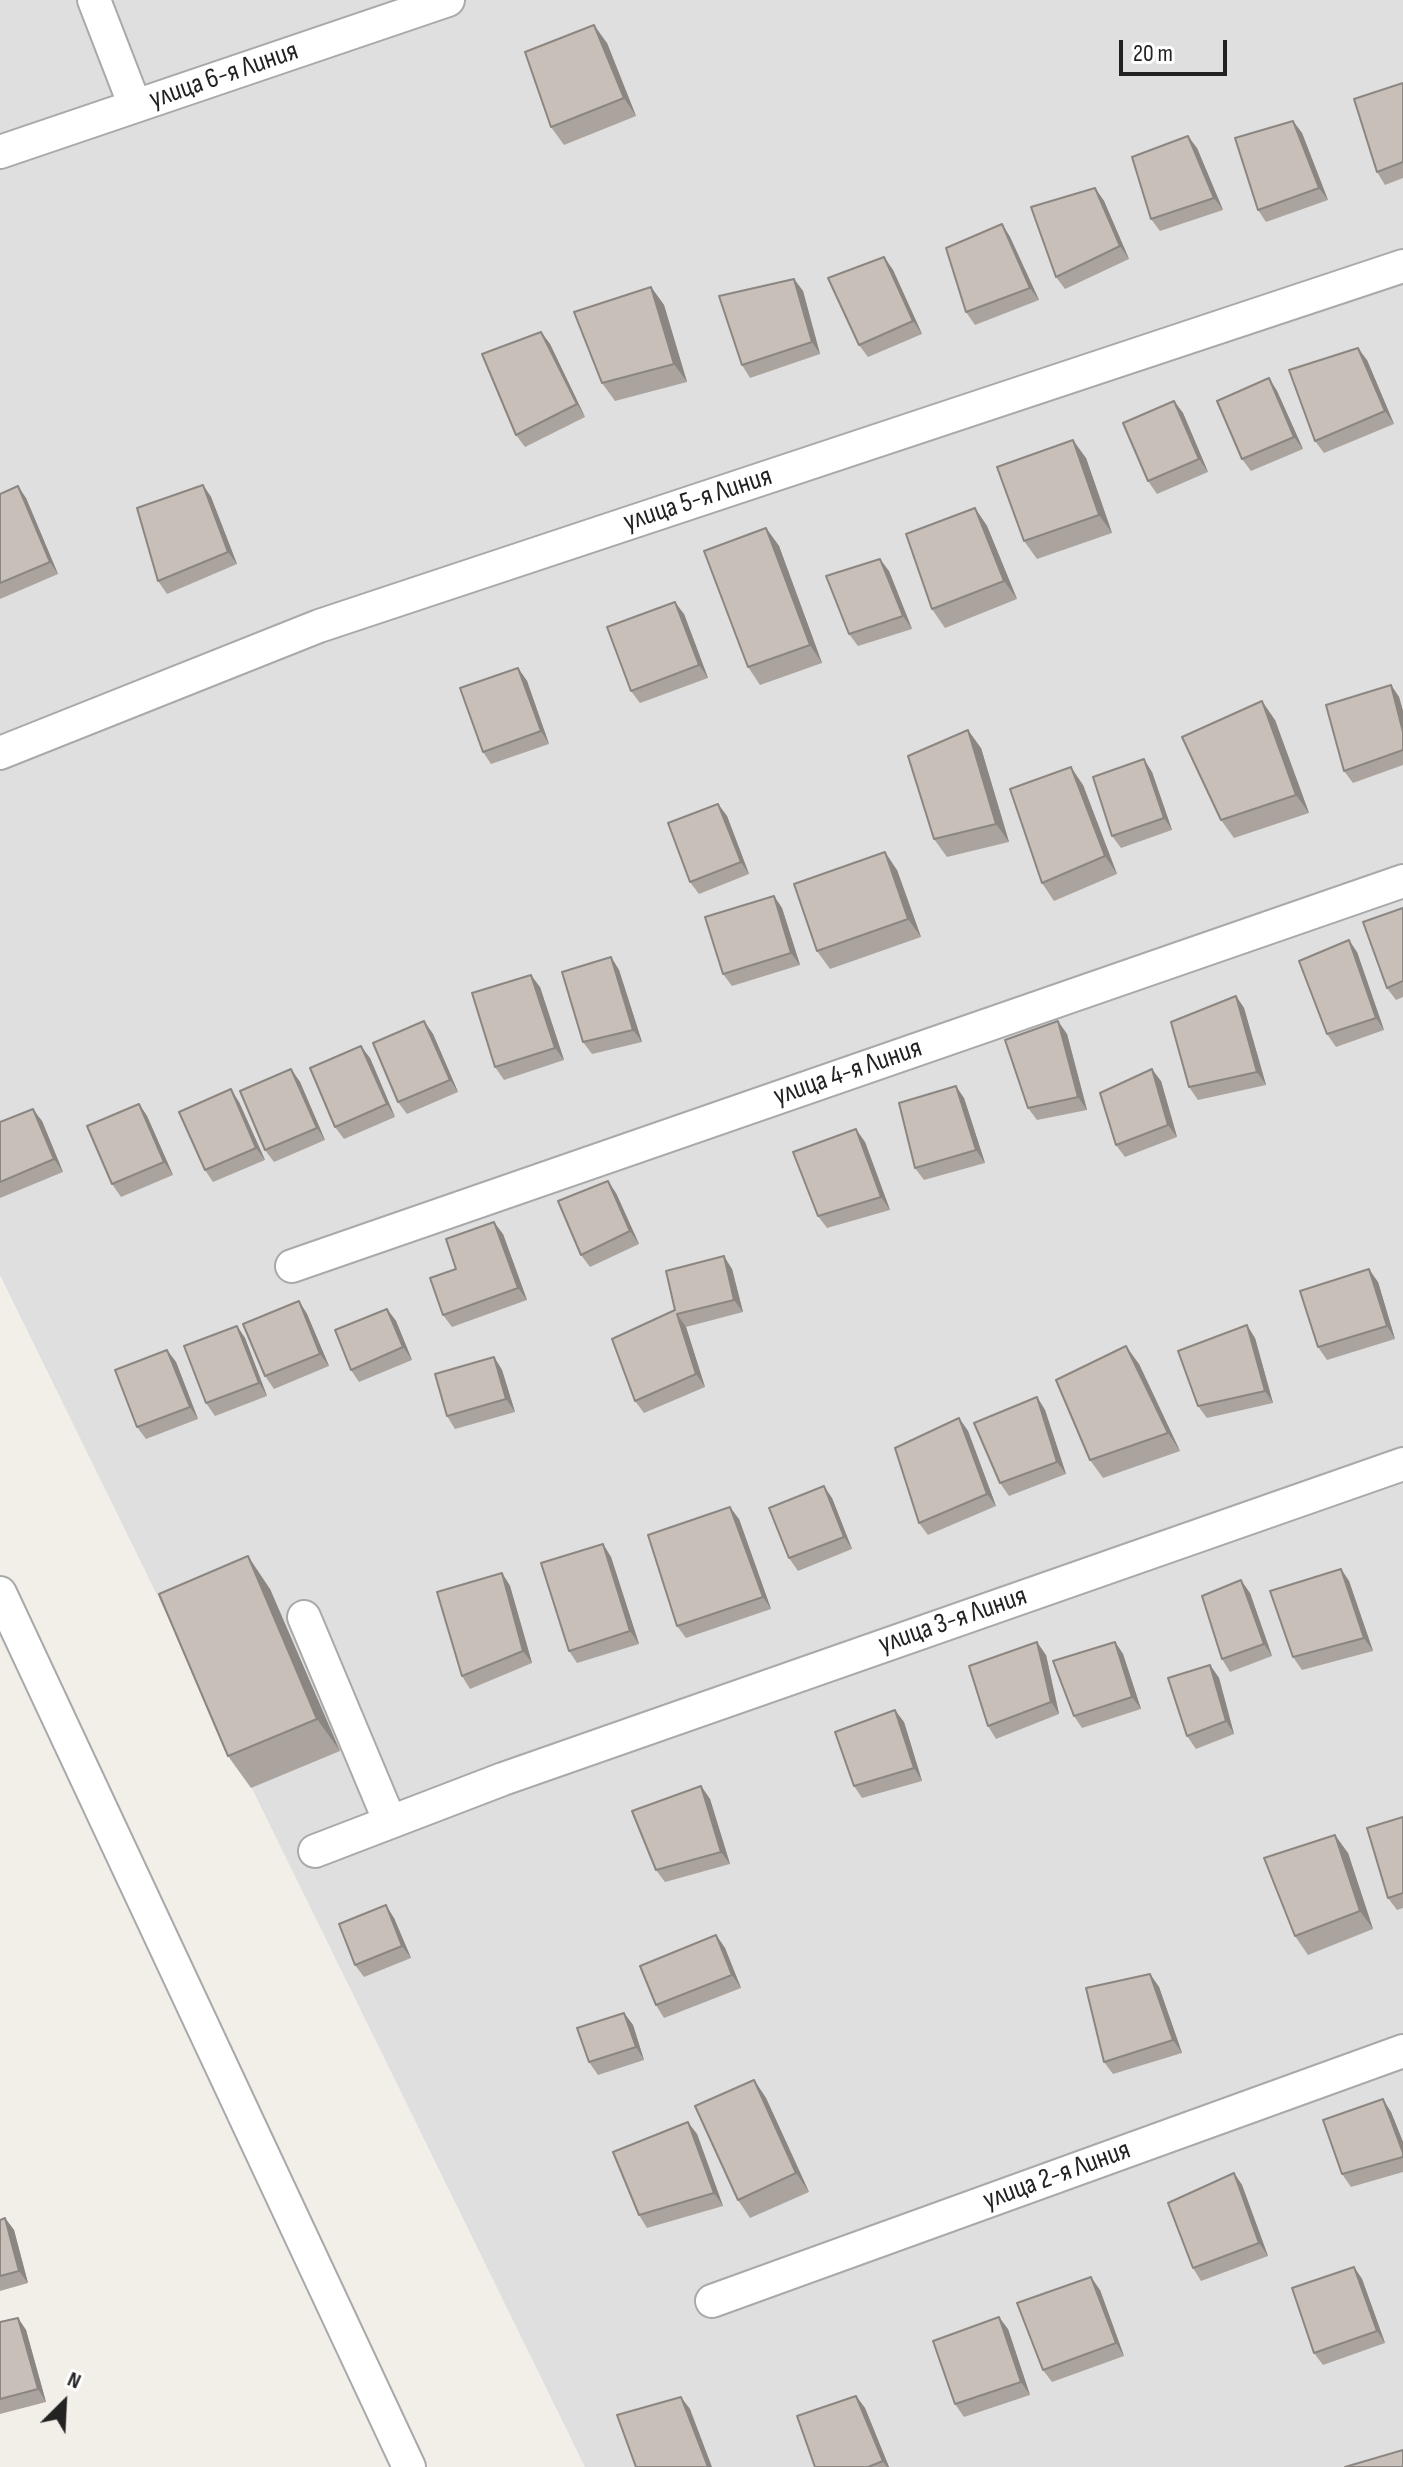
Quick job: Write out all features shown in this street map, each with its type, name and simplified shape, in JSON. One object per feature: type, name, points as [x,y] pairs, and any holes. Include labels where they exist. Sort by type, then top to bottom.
[{"type":"street","points":[[94,0],[135,106]]},
{"type":"street","name":"улица 6-я Линия","points":[[0,152],[448,0]]},
{"type":"street","name":"улица 5-я Линия","points":[[0,753],[319,626],[1403,266]]},
{"type":"street","name":"улица 4-я Линия","points":[[292,1266],[1403,881]]},
{"type":"street","name":"улица 3-я Линия","points":[[315,1851],[503,1779],[1403,1464]]},
{"type":"street","points":[[0,1593],[409,2467]]},
{"type":"street","points":[[304,1617],[390,1822]]},
{"type":"street","name":"улица 2-я Линия","points":[[712,2301],[1403,2051]]},
{"type":"shaded area","points":[[0,0],[1403,0],[1403,2467],[585,2467],[0,1275]]},
{"type":"building","points":[[594,25],[624,98],[551,127],[525,52]]},
{"type":"building","points":[[1403,83],[1403,162],[1377,172],[1354,99]]},
{"type":"building","points":[[1293,121],[1319,188],[1258,210],[1235,138]]},
{"type":"building","points":[[1188,136],[1214,198],[1151,219],[1132,157]]},
{"type":"building","points":[[1095,188],[1120,246],[1056,277],[1031,207]]},
{"type":"building","points":[[1002,224],[1030,288],[966,312],[946,248]]},
{"type":"building","points":[[884,257],[913,321],[859,345],[828,278]]},
{"type":"building","points":[[794,279],[812,342],[742,365],[719,296]]},
{"type":"building","points":[[651,287],[674,364],[602,383],[574,312]]},
{"type":"building","points":[[541,332],[577,404],[516,435],[482,354]]},
{"type":"building","points":[[1358,348],[1385,411],[1315,441],[1289,370]]},
{"type":"building","points":[[1269,378],[1294,437],[1242,459],[1217,401]]},
{"type":"building","points":[[1174,401],[1199,459],[1148,481],[1123,423]]},
{"type":"building","points":[[1073,440],[1099,515],[1024,541],[997,467]]},
{"type":"building","points":[[203,485],[228,552],[158,581],[137,508]]},
{"type":"building","points":[[18,486],[50,562],[0,583],[0,494]]},
{"type":"building","points":[[975,508],[1004,581],[932,609],[906,534]]},
{"type":"building","points":[[766,528],[810,645],[748,667],[704,551]]},
{"type":"building","points":[[880,559],[903,616],[849,634],[826,576]]},
{"type":"building","points":[[675,602],[699,665],[631,691],[607,627]]},
{"type":"building","points":[[518,668],[541,731],[483,752],[460,688]]},
{"type":"building","points":[[1391,685],[1403,732],[1403,750],[1344,771],[1326,705]]},
{"type":"building","points":[[1262,701],[1296,795],[1221,820],[1182,737]]},
{"type":"building","points":[[968,730],[996,824],[934,839],[908,756]]},
{"type":"building","points":[[1144,759],[1164,818],[1112,836],[1093,777]]},
{"type":"building","points":[[1071,767],[1105,856],[1042,883],[1010,789]]},
{"type":"building","points":[[718,804],[741,862],[690,882],[668,823]]},
{"type":"building","points":[[885,852],[908,919],[817,951],[794,884]]},
{"type":"building","points":[[774,896],[791,953],[723,974],[705,917]]},
{"type":"building","points":[[1403,908],[1403,981],[1387,988],[1363,922]]},
{"type":"building","points":[[1349,940],[1376,1018],[1327,1034],[1299,961]]},
{"type":"building","points":[[611,957],[633,1030],[583,1042],[562,972]]},
{"type":"building","points":[[531,975],[555,1048],[495,1067],[472,993]]},
{"type":"building","points":[[1236,996],[1257,1072],[1189,1087],[1171,1022]]},
{"type":"building","points":[[424,1021],[450,1080],[398,1102],[373,1043]]},
{"type":"building","points":[[1058,1021],[1078,1097],[1028,1108],[1005,1040]]},
{"type":"building","points":[[361,1046],[387,1104],[335,1127],[310,1068]]},
{"type":"building","points":[[291,1069],[317,1128],[265,1150],[240,1091]]},
{"type":"building","points":[[1152,1069],[1168,1125],[1116,1145],[1100,1093]]},
{"type":"building","points":[[956,1086],[976,1150],[915,1168],[899,1103]]},
{"type":"building","points":[[231,1089],[256,1148],[205,1170],[179,1112]]},
{"type":"building","points":[[139,1104],[164,1162],[112,1184],[87,1126]]},
{"type":"building","points":[[33,1109],[54,1159],[0,1182],[0,1122]]},
{"type":"building","points":[[856,1129],[881,1197],[818,1216],[793,1152]]},
{"type":"building","points":[[608,1181],[630,1231],[581,1255],[558,1201]]},
{"type":"building","points":[[494,1222],[518,1288],[443,1315],[430,1278],[456,1269],[446,1239]]},
{"type":"building","points":[[724,1256],[734,1300],[677,1314],[696,1374],[635,1401],[612,1339],[675,1310],[666,1271]]},
{"type":"building","points":[[1369,1269],[1387,1326],[1318,1347],[1300,1291]]},
{"type":"building","points":[[299,1301],[320,1354],[265,1376],[243,1324]]},
{"type":"building","points":[[387,1309],[403,1347],[351,1370],[335,1330]]},
{"type":"building","points":[[1247,1325],[1265,1391],[1198,1406],[1178,1351]]},
{"type":"building","points":[[237,1326],[259,1383],[206,1403],[184,1346]]},
{"type":"building","points":[[1126,1346],[1168,1433],[1090,1460],[1056,1380]]},
{"type":"building","points":[[167,1350],[190,1407],[137,1427],[115,1370]]},
{"type":"building","points":[[494,1357],[506,1399],[447,1416],[435,1374]]},
{"type":"building","points":[[1037,1397],[1057,1462],[1000,1483],[974,1423]]},
{"type":"building","points":[[959,1418],[987,1494],[919,1523],[895,1448]]},
{"type":"building","points":[[824,1486],[844,1537],[789,1558],[769,1508]]},
{"type":"building","points":[[730,1507],[763,1597],[677,1626],[648,1535]]},
{"type":"building","points":[[603,1544],[630,1631],[569,1651],[541,1563]]},
{"type":"building","points":[[248,1556],[317,1719],[228,1756],[159,1594]]},
{"type":"building","points":[[1341,1569],[1364,1638],[1293,1657],[1270,1591]]},
{"type":"building","points":[[502,1573],[523,1651],[462,1676],[437,1592]]},
{"type":"building","points":[[1241,1580],[1264,1644],[1222,1659],[1202,1596]]},
{"type":"building","points":[[1037,1642],[1051,1702],[988,1726],[969,1666]]},
{"type":"building","points":[[1115,1642],[1132,1697],[1074,1716],[1053,1661]]},
{"type":"building","points":[[1210,1665],[1226,1721],[1187,1736],[1168,1678]]},
{"type":"building","points":[[895,1710],[914,1768],[854,1786],[835,1732]]},
{"type":"building","points":[[701,1786],[721,1852],[656,1870],[632,1811]]},
{"type":"building","points":[[1403,1817],[1403,1893],[1388,1898],[1367,1828]]},
{"type":"building","points":[[1335,1835],[1360,1911],[1295,1936],[1264,1858]]},
{"type":"building","points":[[386,1905],[402,1946],[355,1965],[339,1924]]},
{"type":"building","points":[[716,1935],[732,1975],[656,2005],[640,1966]]},
{"type":"building","points":[[1150,1974],[1173,2040],[1104,2062],[1086,1988]]},
{"type":"building","points":[[624,2013],[636,2047],[589,2062],[577,2028]]},
{"type":"building","points":[[754,2080],[796,2173],[738,2200],[695,2106]]},
{"type":"building","points":[[1383,2099],[1403,2157],[1342,2174],[1323,2120]]},
{"type":"building","points":[[688,2122],[714,2193],[639,2215],[613,2152]]},
{"type":"building","points":[[1234,2173],[1259,2243],[1193,2268],[1168,2203]]},
{"type":"building","points":[[5,2218],[19,2271],[0,2276],[0,2220]]},
{"type":"building","points":[[1354,2267],[1377,2331],[1314,2353],[1292,2288]]},
{"type":"building","points":[[1091,2277],[1116,2343],[1043,2370],[1017,2303]]},
{"type":"building","points":[[999,2317],[1021,2382],[955,2404],[933,2341]]},
{"type":"building","points":[[18,2318],[38,2389],[0,2399],[0,2322]]},
{"type":"building","points":[[856,2396],[883,2461],[868,2467],[815,2467],[797,2416]]},
{"type":"building","points":[[681,2397],[708,2467],[636,2467],[617,2415]]},
{"type":"building","points":[[1403,2450],[1403,2467],[1345,2467]]}]
